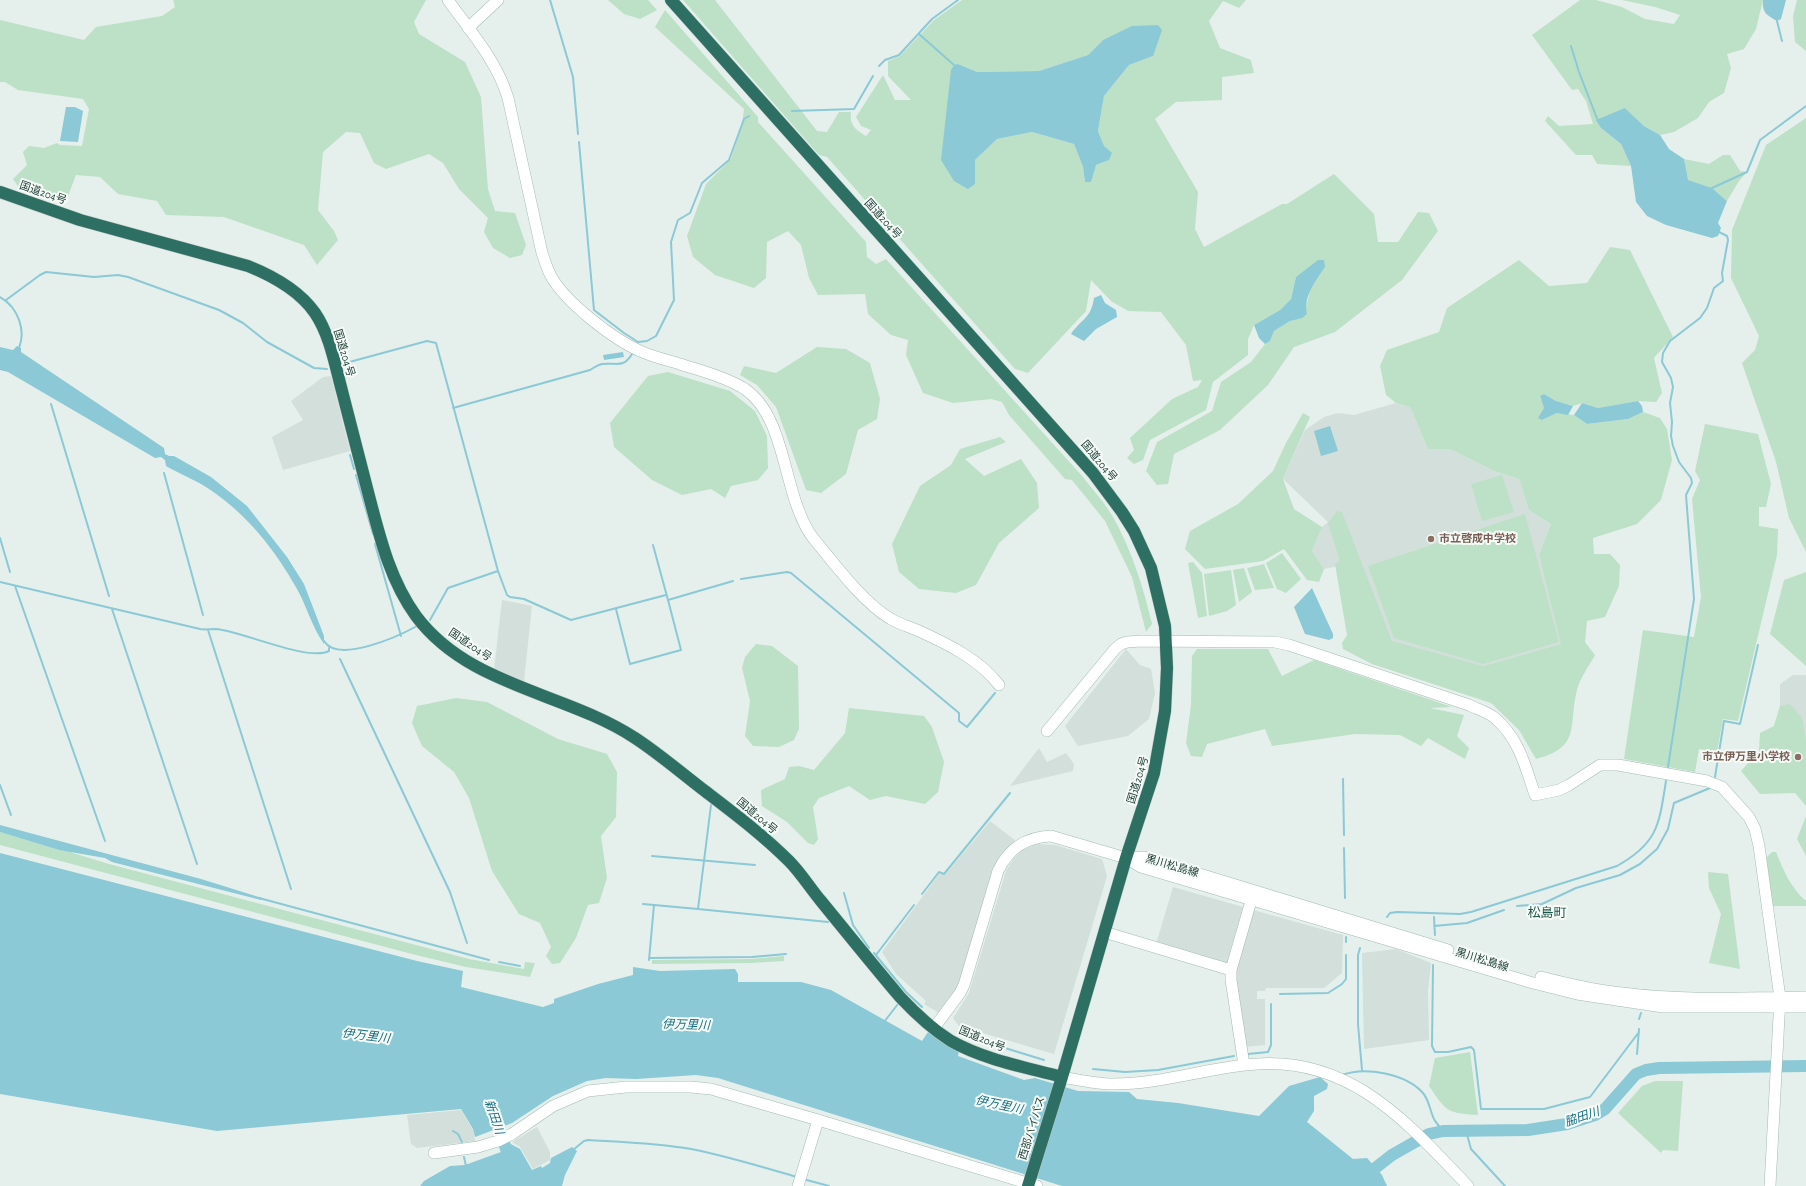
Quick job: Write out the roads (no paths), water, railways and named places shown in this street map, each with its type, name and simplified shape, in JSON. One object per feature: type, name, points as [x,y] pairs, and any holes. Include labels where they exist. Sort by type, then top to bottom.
[{"type":"highway","name":"国道204号","points":[[0,192],[80,220],[248,266],[280,282],[306,302],[316,314],[330,346],[385,555],[399,588],[425,627],[451,651],[488,674],[576,708],[621,729],[655,752],[745,822],[789,861],[900,997],[934,1028],[951,1040],[970,1050],[1060,1083],[1126,858],[1154,773],[1159,752],[1165,711],[1167,642],[1162,608],[1151,568],[1134,531],[1107,492],[1010,380],[823,173],[671,0]]},
{"type":"highway","name":"西部バイパス","points":[[1031,1184],[1060,1083]]},
{"type":"street","points":[[448,0],[493,64],[503,81],[542,253],[550,276],[562,291],[600,326],[627,344],[651,355],[720,377],[744,389],[758,400],[774,432],[795,502],[806,530],[855,587],[880,612],[892,620],[944,642],[991,674],[999,685]]},
{"type":"street","points":[[468,28],[498,0]]},
{"type":"street","points":[[1047,731],[1121,644],[1141,641],[1275,642],[1469,705],[1494,717],[1512,736],[1521,755],[1535,795],[1559,790],[1600,765],[1618,765],[1707,781],[1722,787],[1749,817],[1759,846],[1780,1002],[1779,1043],[1770,1186]]},
{"type":"street","name":"黒川松島線","points":[[934,1028],[960,993],[964,985],[1002,862],[1026,840],[1051,836],[1126,858],[1144,857],[1252,895],[1519,971],[1587,988],[1624,994],[1780,1002],[1806,1007]]},
{"type":"street","points":[[1244,1065],[1231,980],[1231,970],[1252,895]]},
{"type":"street","points":[[1104,932],[1231,970]]},
{"type":"street","name":"黒川松島線","points":[[1780,1002],[1806,997]]},
{"type":"street","points":[[1060,1083],[1132,1083],[1160,1080],[1244,1065],[1270,1063],[1287,1064],[1327,1072],[1357,1087],[1391,1109],[1431,1147],[1468,1186]]},
{"type":"street","points":[[434,1153],[478,1147],[498,1141],[512,1134],[553,1106],[588,1091],[606,1088],[691,1087],[711,1090],[818,1120],[1031,1184]]},
{"type":"street","points":[[799,1185],[818,1120]]},
{"type":"water","points":[[1763,0],[1786,0],[1781,19],[1777,21],[1764,11]]},
{"type":"water","points":[[1158,25],[1162,30],[1153,56],[1129,65],[1104,96],[1098,131],[1104,146],[1112,153],[1109,160],[1096,165],[1091,182],[1085,182],[1083,167],[1074,144],[1032,132],[997,139],[975,160],[975,184],[968,189],[954,181],[941,160],[951,70],[954,65],[958,64],[977,72],[1039,71],[1088,55],[1103,40],[1132,26]]},
{"type":"water","points":[[66,107],[75,107],[83,111],[78,142],[60,141]]},
{"type":"water","points":[[1625,108],[1644,126],[1660,135],[1669,149],[1684,159],[1688,180],[1712,188],[1727,201],[1718,223],[1721,228],[1718,236],[1712,238],[1666,225],[1647,216],[1636,202],[1631,166],[1621,144],[1601,128],[1596,120]]},
{"type":"water","points":[[1318,260],[1324,260],[1325,267],[1311,289],[1306,307],[1307,314],[1302,318],[1290,321],[1274,331],[1270,341],[1265,344],[1259,338],[1254,325],[1280,310],[1291,299],[1296,277]]},
{"type":"water","points":[[1101,295],[1105,303],[1116,310],[1117,317],[1096,329],[1084,341],[1071,334],[1088,315],[1093,305],[1094,298]]},
{"type":"water","points":[[17,346],[21,348],[21,352],[164,448],[165,454],[174,456],[211,477],[247,506],[287,557],[304,584],[324,636],[324,644],[316,631],[301,596],[289,575],[270,547],[248,521],[209,489],[166,466],[165,460],[161,457],[155,458],[8,372],[0,370],[0,347],[13,350]]},
{"type":"water","points":[[623,352],[624,357],[604,360],[603,355]]},
{"type":"water","points":[[1544,394],[1556,401],[1573,406],[1568,415],[1557,413],[1542,420],[1538,418],[1544,408],[1540,396]]},
{"type":"water","points":[[1638,401],[1642,406],[1643,412],[1628,419],[1587,424],[1574,415],[1582,403],[1598,408]]},
{"type":"water","points":[[1330,426],[1338,451],[1321,456],[1314,431]]},
{"type":"water","points":[[1312,588],[1333,634],[1333,638],[1329,640],[1305,634],[1294,607]]},
{"type":"water","points":[[0,825],[201,879],[262,898],[261,900],[112,862],[105,858],[59,850],[0,832]]},
{"type":"water","name":"伊万里川","points":[[0,853],[417,961],[463,971],[461,987],[543,1007],[554,1003],[554,999],[598,984],[633,975],[633,967],[660,971],[735,969],[738,974],[738,982],[801,982],[831,990],[922,1041],[928,1032],[959,1051],[958,1056],[1024,1080],[1035,1078],[1078,1091],[1129,1092],[1137,1099],[1178,1103],[1259,1116],[1289,1086],[1320,1077],[1328,1084],[1327,1089],[1314,1096],[1314,1111],[1307,1122],[1353,1159],[1367,1158],[1382,1175],[1387,1186],[1062,1186],[718,1078],[696,1075],[636,1079],[606,1078],[587,1081],[553,1096],[512,1123],[475,1137],[473,1129],[461,1109],[217,1131],[0,1094]]},
{"type":"water","points":[[509,1143],[520,1149],[532,1170],[541,1166],[542,1168],[550,1163],[551,1158],[572,1147],[577,1151],[565,1175],[562,1186],[420,1186],[424,1181],[450,1166],[465,1165],[501,1152],[500,1148]]},
{"type":"waterway","points":[[550,0],[573,77],[578,134]]},
{"type":"waterway","points":[[879,66],[885,60],[899,55],[932,19],[958,0]]},
{"type":"waterway","points":[[1777,21],[1782,41]]},
{"type":"waterway","points":[[919,34],[954,65]]},
{"type":"waterway","points":[[1571,46],[1579,72],[1598,121]]},
{"type":"waterway","points":[[792,111],[854,109],[873,76]]},
{"type":"waterway","points":[[1711,191],[1712,188],[1747,172],[1760,140],[1806,106]]},
{"type":"waterway","points":[[579,142],[594,310],[638,342],[647,341],[656,336],[674,300],[671,242],[678,220],[690,213],[702,183],[729,160],[744,119],[749,116]]},
{"type":"waterway","points":[[1668,767],[1694,599],[1686,495],[1692,483],[1691,478],[1679,462],[1673,446],[1671,436],[1672,422],[1670,403],[1673,387],[1671,378],[1662,362],[1663,353],[1670,341],[1700,318],[1707,308],[1714,288],[1723,281],[1722,273],[1728,240],[1727,236],[1717,231]]},
{"type":"waterway","points":[[6,300],[46,272],[94,277],[118,275],[128,277],[219,310],[243,323],[267,342],[314,368],[327,369]]},
{"type":"waterway","points":[[0,297],[12,307],[19,320],[22,335],[18,350]]},
{"type":"waterway","points":[[342,364],[427,341],[436,343],[498,571],[507,595],[510,597],[524,599],[571,620],[666,595]]},
{"type":"waterway","points":[[453,408],[590,370],[602,364],[619,364],[629,359],[632,354]]},
{"type":"waterway","points":[[51,404],[109,596]]},
{"type":"waterway","points":[[350,455],[354,469]]},
{"type":"waterway","points":[[164,473],[203,615]]},
{"type":"waterway","points":[[356,475],[373,534]]},
{"type":"waterway","points":[[0,538],[10,572]]},
{"type":"waterway","points":[[375,544],[401,636]]},
{"type":"waterway","points":[[653,545],[668,600],[733,581]]},
{"type":"waterway","points":[[430,620],[448,588],[498,571]]},
{"type":"waterway","points":[[741,579],[787,572],[791,573],[959,713],[959,721],[967,727],[995,693]]},
{"type":"waterway","points":[[0,582],[200,629],[227,631],[291,649],[319,653],[329,651],[329,648]]},
{"type":"waterway","points":[[15,586],[105,841]]},
{"type":"waterway","points":[[616,609],[630,664],[681,650],[668,600]]},
{"type":"waterway","points":[[112,609],[197,864]]},
{"type":"waterway","points":[[324,641],[331,647],[342,650],[355,649],[369,646],[397,636],[417,626]]},
{"type":"waterway","points":[[208,630],[291,889]]},
{"type":"waterway","points":[[1715,777],[1724,721],[1740,724],[1758,645]]},
{"type":"waterway","points":[[340,659],[450,892],[467,943]]},
{"type":"waterway","points":[[1343,779],[1344,835]]},
{"type":"waterway","points":[[1387,917],[1390,913],[1397,912],[1460,914],[1471,912],[1617,866],[1631,858],[1649,841],[1658,821],[1666,781]]},
{"type":"waterway","points":[[0,785],[11,815]]},
{"type":"waterway","points":[[1517,906],[1542,904],[1576,888],[1620,875],[1640,864],[1657,849],[1668,829],[1674,803],[1710,788]]},
{"type":"waterway","points":[[922,894],[939,872],[944,874],[1010,793]]},
{"type":"waterway","points":[[649,960],[654,905],[698,909],[711,805]]},
{"type":"waterway","points":[[1344,848],[1345,898]]},
{"type":"waterway","points":[[652,856],[755,865]]},
{"type":"waterway","points":[[844,893],[853,925],[869,948]]},
{"type":"waterway","points":[[259,898],[489,960]]},
{"type":"waterway","points":[[643,904],[654,905]]},
{"type":"waterway","points":[[876,955],[914,905]]},
{"type":"waterway","points":[[698,909],[828,922]]},
{"type":"waterway","points":[[1434,926],[1467,923],[1504,910]]},
{"type":"waterway","points":[[1434,917],[1435,935]]},
{"type":"waterway","points":[[1346,937],[1346,942]]},
{"type":"waterway","points":[[1360,948],[1358,955],[1358,1024],[1362,1070]]},
{"type":"waterway","points":[[874,953],[906,992],[922,1007]]},
{"type":"waterway","points":[[649,958],[752,957],[786,954]]},
{"type":"waterway","points":[[1280,994],[1328,993],[1342,984],[1346,979],[1346,955]]},
{"type":"waterway","points":[[499,962],[520,966]]},
{"type":"waterway","points":[[1433,965],[1432,1046],[1435,1052],[1448,1052],[1471,1047],[1474,1050],[1481,1109],[1544,1109],[1590,1097],[1639,1032]]},
{"type":"waterway","points":[[884,1022],[898,1004]]},
{"type":"waterway","points":[[1248,1054],[1268,1052],[1271,1045],[1271,1004]]},
{"type":"waterway","points":[[1639,1019],[1641,1013]]},
{"type":"waterway","points":[[1637,1054],[1639,1029]]},
{"type":"waterway","points":[[958,1032],[1044,1060]]},
{"type":"waterway","points":[[1093,1069],[1125,1072],[1158,1070],[1234,1056]]},
{"type":"waterway","name":"脇田川","points":[[1360,1186],[1369,1173],[1392,1155],[1429,1134],[1443,1131],[1528,1130],[1567,1124],[1595,1115],[1605,1109],[1636,1074],[1646,1070],[1659,1068],[1806,1066]]},
{"type":"waterway","points":[[1342,1075],[1362,1071],[1374,1072],[1407,1081],[1416,1086],[1423,1093],[1427,1099],[1434,1119],[1443,1131]]},
{"type":"waterway","name":"新田川","points":[[494,1113],[506,1149]]},
{"type":"waterway","points":[[453,1131],[458,1134],[462,1142]]},
{"type":"waterway","points":[[1466,1131],[1471,1149],[1505,1186]]},
{"type":"waterway","points":[[573,1150],[584,1141],[588,1140],[665,1145],[718,1155],[797,1177]]},
{"type":"waterway","points":[[464,1157],[466,1166]]},
{"type":"waterway","points":[[803,1179],[829,1186]]},
{"type":"place","name":"市立啓成中学校","points":[[1431,539]]},
{"type":"place","name":"市立伊万里小学校","points":[[1798,757]]},
{"type":"district","name":"松島町","points":[[1547,913]]}]
